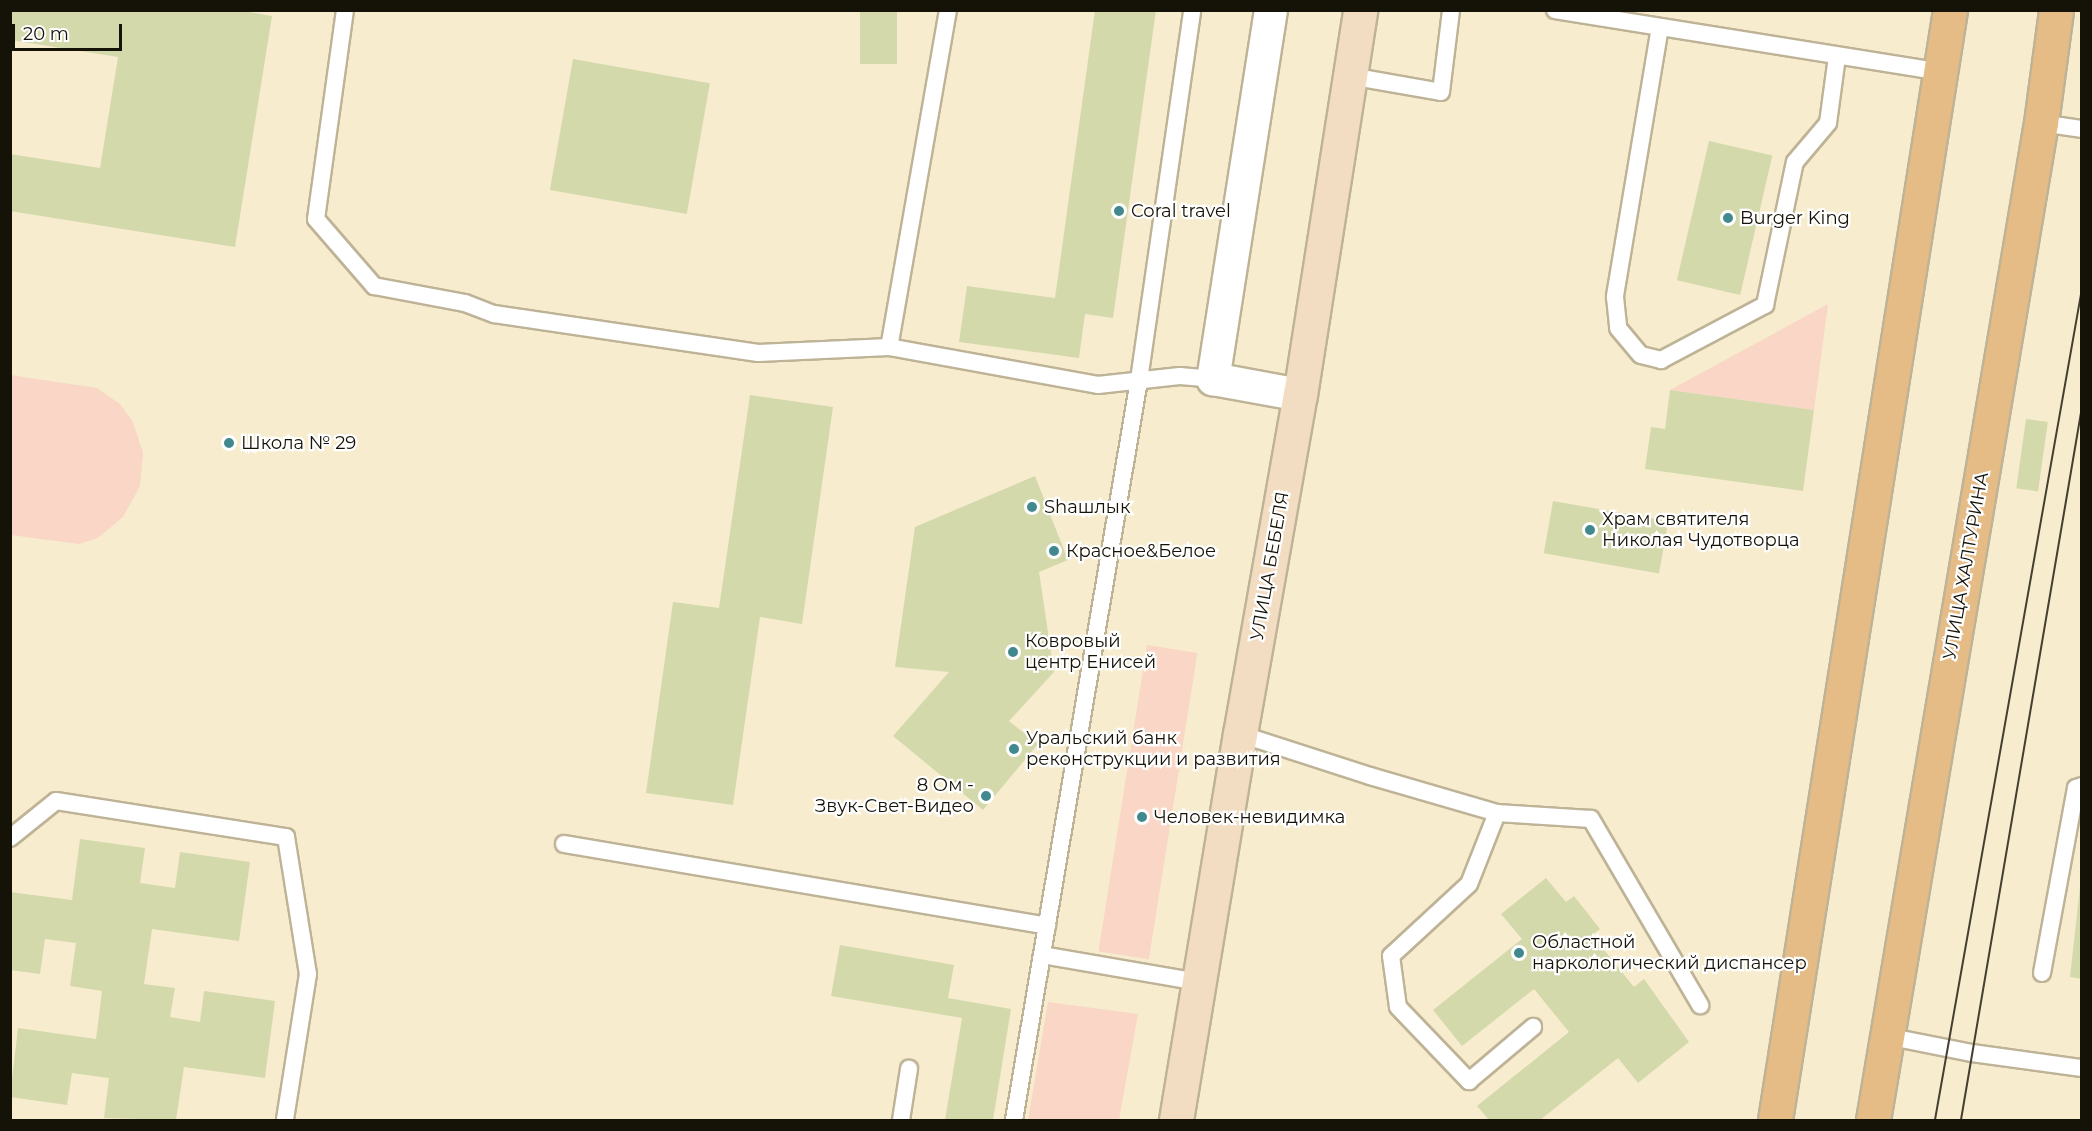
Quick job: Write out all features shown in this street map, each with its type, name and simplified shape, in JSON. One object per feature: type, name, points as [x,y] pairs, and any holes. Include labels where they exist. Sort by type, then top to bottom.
[{"type":"main road","name":"УЛИЦА БЕБЕЛЯ","points":[[1176,1120],[1240,734],[1300,395],[1360,10]]},
{"type":"main road","points":[[1774,1120],[1942,72],[1950,10]]},
{"type":"main road","name":"УЛИЦА ХАЛТУРИНА","points":[[1873,1120],[2041,123],[2056,10]]},
{"type":"street","points":[[1271,10],[1213,379],[1300,395]]},
{"type":"lane","points":[[345,10],[316,219],[374,286],[465,303],[494,314],[758,352],[889,347],[1098,385],[1180,376],[1213,379]]},
{"type":"lane","points":[[889,347],[948,10]]},
{"type":"lane","points":[[1014,1120],[1139,380],[1192,10]]},
{"type":"lane","points":[[1350,76],[1441,92],[1451,10]]},
{"type":"lane","points":[[1555,10],[1942,72]]},
{"type":"lane","points":[[1660,27],[1615,297],[1618,328],[1641,355],[1661,360],[1765,304],[1796,162],[1828,123],[1837,56]]},
{"type":"lane","points":[[2041,123],[2082,129]]},
{"type":"lane","points":[[1240,734],[1370,776],[1497,813],[1591,819],[1700,1005]]},
{"type":"lane","points":[[2042,973],[2076,788],[2082,786]]},
{"type":"lane","points":[[10,838],[56,801],[286,837],[308,974],[285,1120]]},
{"type":"lane","points":[[1497,813],[1469,884],[1391,956],[1398,1007],[1468,1081],[1533,1027]]},
{"type":"lane","points":[[564,844],[1047,926]]},
{"type":"lane","points":[[1042,954],[1199,982]]},
{"type":"lane","points":[[1886,1036],[1972,1053],[2082,1068]]},
{"type":"lane","points":[[901,1120],[909,1069]]},
{"type":"shaded area","points":[[1828,304],[1814,410],[1670,390]]},
{"type":"shaded area","points":[[10,375],[97,388],[120,404],[133,422],[143,453],[140,486],[123,517],[98,538],[79,544],[11,535]]},
{"type":"shaded area","points":[[1147,645],[1197,653],[1149,959],[1099,951]]},
{"type":"shaded area","points":[[1048,1002],[1138,1014],[1119,1120],[1028,1120]]},
{"type":"building","points":[[10,10],[238,10],[272,16],[235,247],[10,211],[10,154],[100,168],[118,57],[10,40]]},
{"type":"building","points":[[860,10],[897,10],[897,64],[860,64]]},
{"type":"building","points":[[1095,10],[1156,10],[1113,318],[1085,314],[1079,358],[959,342],[967,286],[1055,298]]},
{"type":"building","points":[[573,59],[710,83],[687,214],[550,190]]},
{"type":"building","name":"Burger King","points":[[1709,141],[1772,156],[1740,295],[1677,280]]},
{"type":"building","points":[[1670,390],[1814,410],[1803,491],[1645,469],[1651,427],[1665,429]]},
{"type":"building","points":[[750,395],[833,407],[802,624],[760,617],[733,805],[646,793],[673,602],[719,608]]},
{"type":"building","points":[[2026,419],[2048,422],[2038,491],[2016,488]]},
{"type":"building","points":[[1035,476],[1068,560],[1039,572],[1054,672],[1009,721],[1038,744],[983,810],[893,736],[949,672],[895,667],[915,527]]},
{"type":"building","points":[[1553,501],[1668,521],[1659,574],[1544,553]]},
{"type":"building","points":[[80,839],[145,848],[140,883],[175,888],[180,852],[250,862],[239,941],[152,929],[144,984],[175,988],[170,1017],[200,1022],[204,991],[275,1001],[265,1078],[184,1067],[176,1120],[104,1118],[109,1078],[72,1073],[67,1105],[10,1097],[18,1028],[96,1039],[102,991],[70,986],[76,943],[45,939],[40,974],[10,970],[10,892],[72,900]]},
{"type":"building","points":[[1546,878],[1566,902],[1574,896],[1600,929],[1592,935],[1634,987],[1644,979],[1689,1042],[1638,1083],[1618,1058],[1540,1120],[1489,1120],[1477,1106],[1569,1032],[1534,989],[1462,1046],[1433,1010],[1522,939],[1501,914]]},
{"type":"building","points":[[2080,887],[2082,887],[2082,979],[2070,977]]},
{"type":"building","points":[[840,945],[954,965],[948,998],[1011,1009],[993,1120],[945,1120],[962,1018],[831,996]]},
{"type":"tram line","points":[[1935,1120],[2082,289]]},
{"type":"tram line","points":[[1961,1120],[2082,407]]},
{"type":"place","name":"Coral travel","points":[[1119,211]]},
{"type":"place","name":"Burger King","points":[[1728,218]]},
{"type":"place","name":"Школа № 29","points":[[229,443]]},
{"type":"place","name":"Shашлык","points":[[1032,507]]},
{"type":"place","name":"Храм святителя Николая Чудотворца","points":[[1590,530]]},
{"type":"place","name":"Красное&Белое","points":[[1054,551]]},
{"type":"place","name":"Ковровый центр Енисей","points":[[1013,652]]},
{"type":"place","name":"Уральский банк реконструкции и развития","points":[[1014,749]]},
{"type":"place","name":"8 Ом - Звук-Свет-Видео","points":[[986,796]]},
{"type":"place","name":"Человек-невидимка","points":[[1142,817]]},
{"type":"place","name":"Областной наркологический диспансер","points":[[1519,953]]}]
